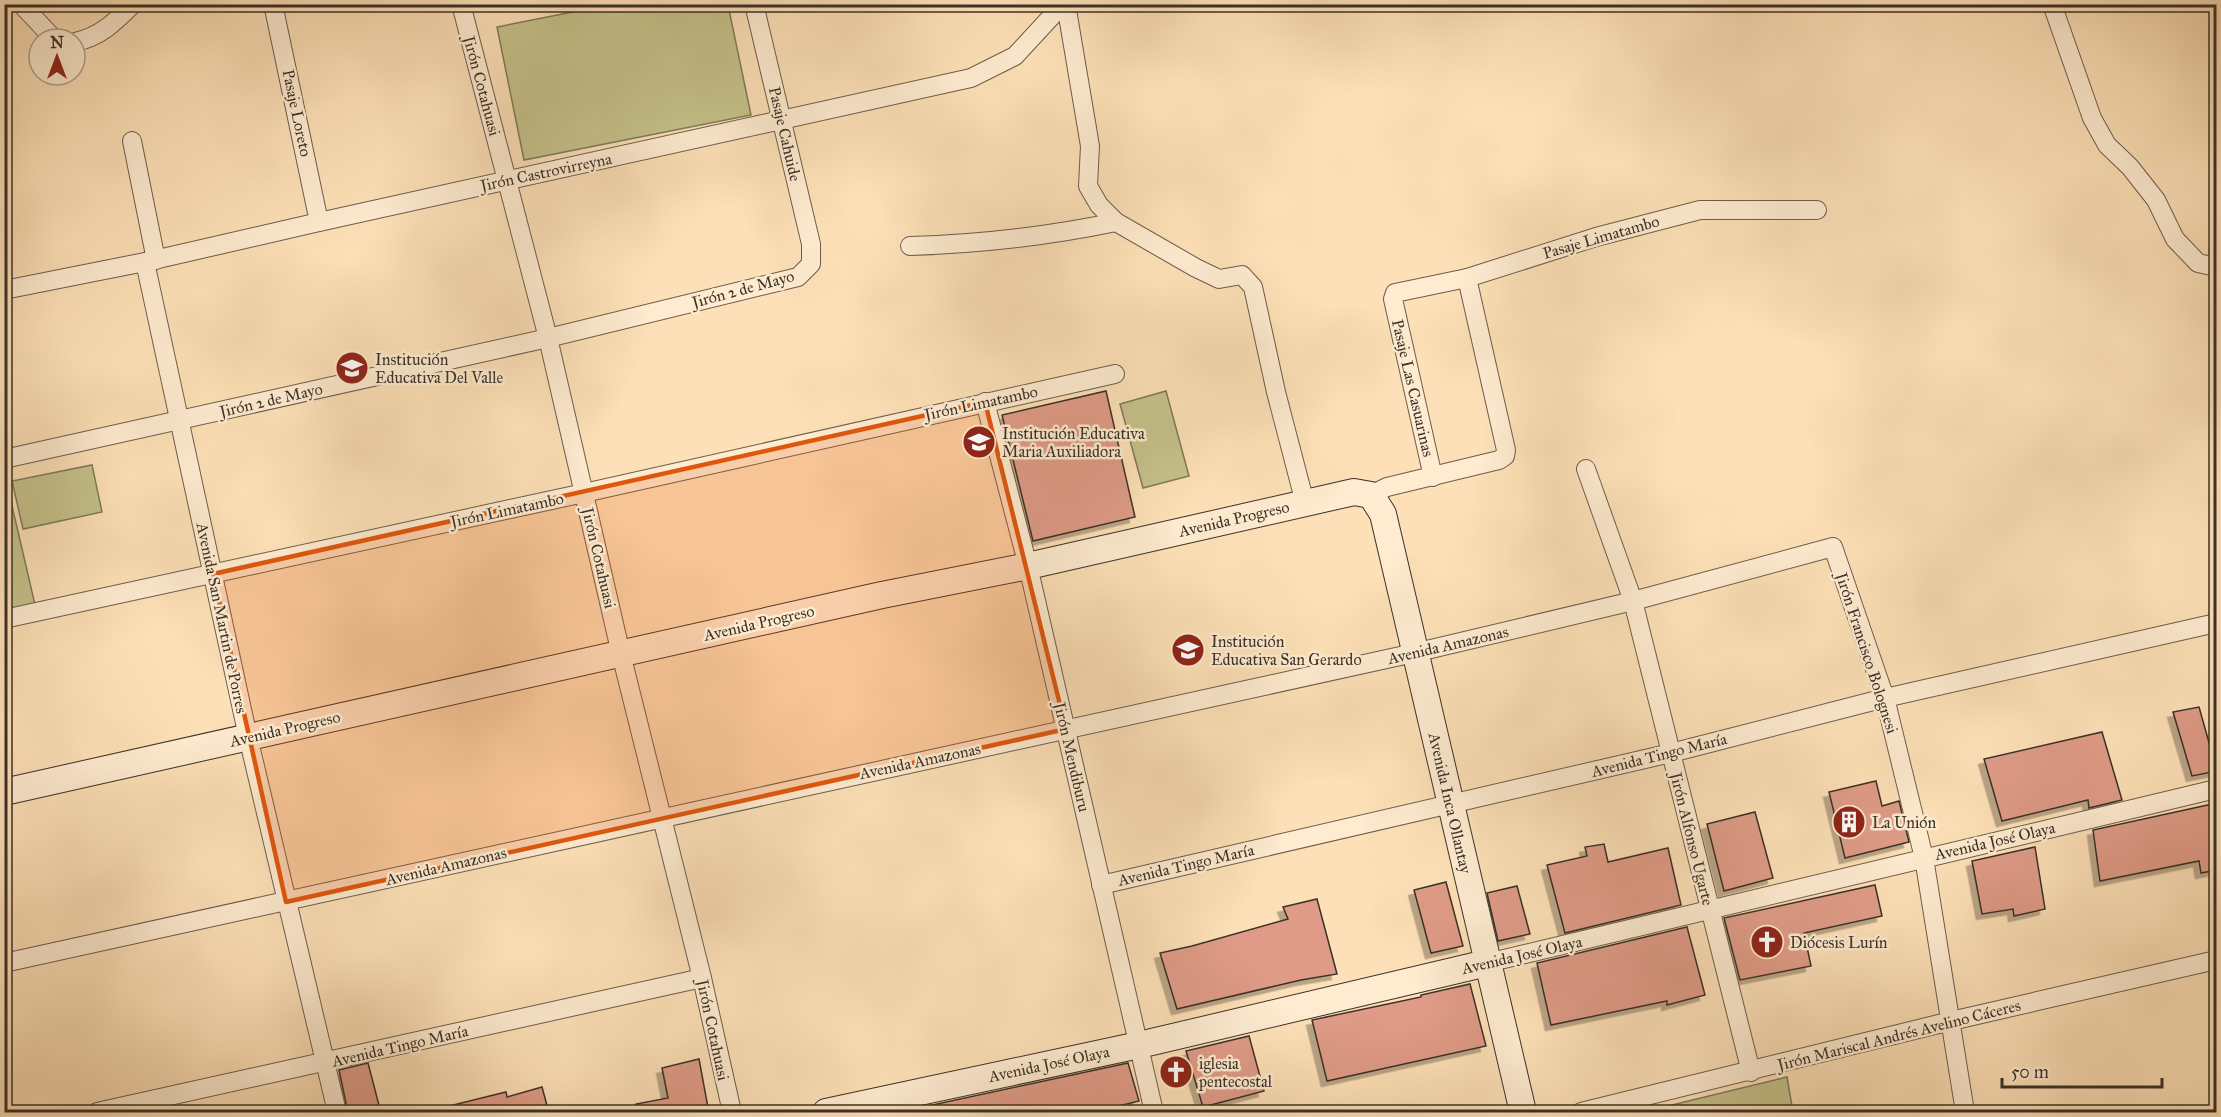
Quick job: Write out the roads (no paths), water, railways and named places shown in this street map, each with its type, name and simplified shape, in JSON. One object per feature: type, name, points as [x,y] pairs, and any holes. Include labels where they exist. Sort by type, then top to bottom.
[{"type":"street","points":[[21,4],[43,27]]},
{"type":"street","points":[[87,39],[112,26],[133,4]]},
{"type":"street","name":"Pasaje Loreto","points":[[273,4],[319,222]]},
{"type":"street","name":"Jirón Cotahuasi","points":[[461,4],[548,338],[660,817],[702,978],[732,1113]]},
{"type":"street","name":"Pasaje Cahuide","points":[[754,4],[811,244],[811,264]]},
{"type":"street","points":[[1065,4],[1089,146],[1088,186],[1099,205],[1116,222],[1219,279],[1242,275],[1253,287],[1276,392],[1305,503]]},
{"type":"street","name":"Jirón Castrovirreyna","points":[[4,290],[150,261],[971,78],[1015,56],[1065,4]]},
{"type":"street","points":[[2052,4],[2092,118],[2107,145],[2130,167],[2156,200],[2175,239],[2198,263],[2217,267]]},
{"type":"street","name":"Avenida San Martin de Porres","points":[[132,141],[150,261],[179,421],[248,737],[337,1113]]},
{"type":"street","name":"Pasaje Limatambo","points":[[1393,299],[1395,293],[1467,278],[1596,237],[1700,210],[1817,210]]},
{"type":"street","points":[[910,246],[950,245],[1074,230],[1116,222]]},
{"type":"street","name":"Jirón 2 de Mayo","points":[[4,459],[548,338],[798,277],[811,264]]},
{"type":"street","name":"Avenida Progreso","points":[[4,792],[882,595],[1028,566],[1354,492],[1371,495],[1387,487],[1499,460],[1505,456],[1506,450],[1467,278]]},
{"type":"street","name":"Pasaje Las Casuarinas","points":[[1393,299],[1433,477]]},
{"type":"street","name":"Jirón Limatambo","points":[[4,619],[584,493],[1115,374]]},
{"type":"street","name":"Jirón Mendiburu","points":[[986,402],[1028,566],[1154,1113]]},
{"type":"street","name":"Jirón Alfonso Ugarte","points":[[1586,469],[1633,601],[1751,1072]]},
{"type":"street","name":"Avenida Inca Ollantay","points":[[1371,495],[1383,514],[1523,1113]]},
{"type":"street","name":"Avenida Amazonas","points":[[4,963],[1414,653],[1633,601],[1833,548]]},
{"type":"street","name":"Jirón Francisco Bolognesi","points":[[1833,548],[1885,698],[1924,858],[1965,1113]]},
{"type":"street","name":"Avenida Tingo María","points":[[1101,885],[1671,753],[1885,698],[2217,623]]},
{"type":"street","name":"Avenida José Olaya","points":[[826,1113],[1139,1044],[1487,963],[2217,789]]},
{"type":"street","name":"Jirón Mariscal Andrés Avelino Cáceres","points":[[1581,1113],[1951,1021],[2217,960]]},
{"type":"street","name":"Avenida Tingo María","points":[[98,1113],[702,978]]},
{"type":"place","name":"Institución Educativa Del Valle","points":[[352,368]]},
{"type":"place","name":"Institución Educativa Maria Auxiliadora","points":[[979,442]]},
{"type":"place","name":"Institución Educativa San Gerardo","points":[[1188,650]]},
{"type":"place","name":"La Unión","points":[[1849,822]]},
{"type":"place","name":"Diócesis Lurín","points":[[1767,942]]},
{"type":"place","name":"iglesia pentecostal","points":[[1176,1072]]}]
